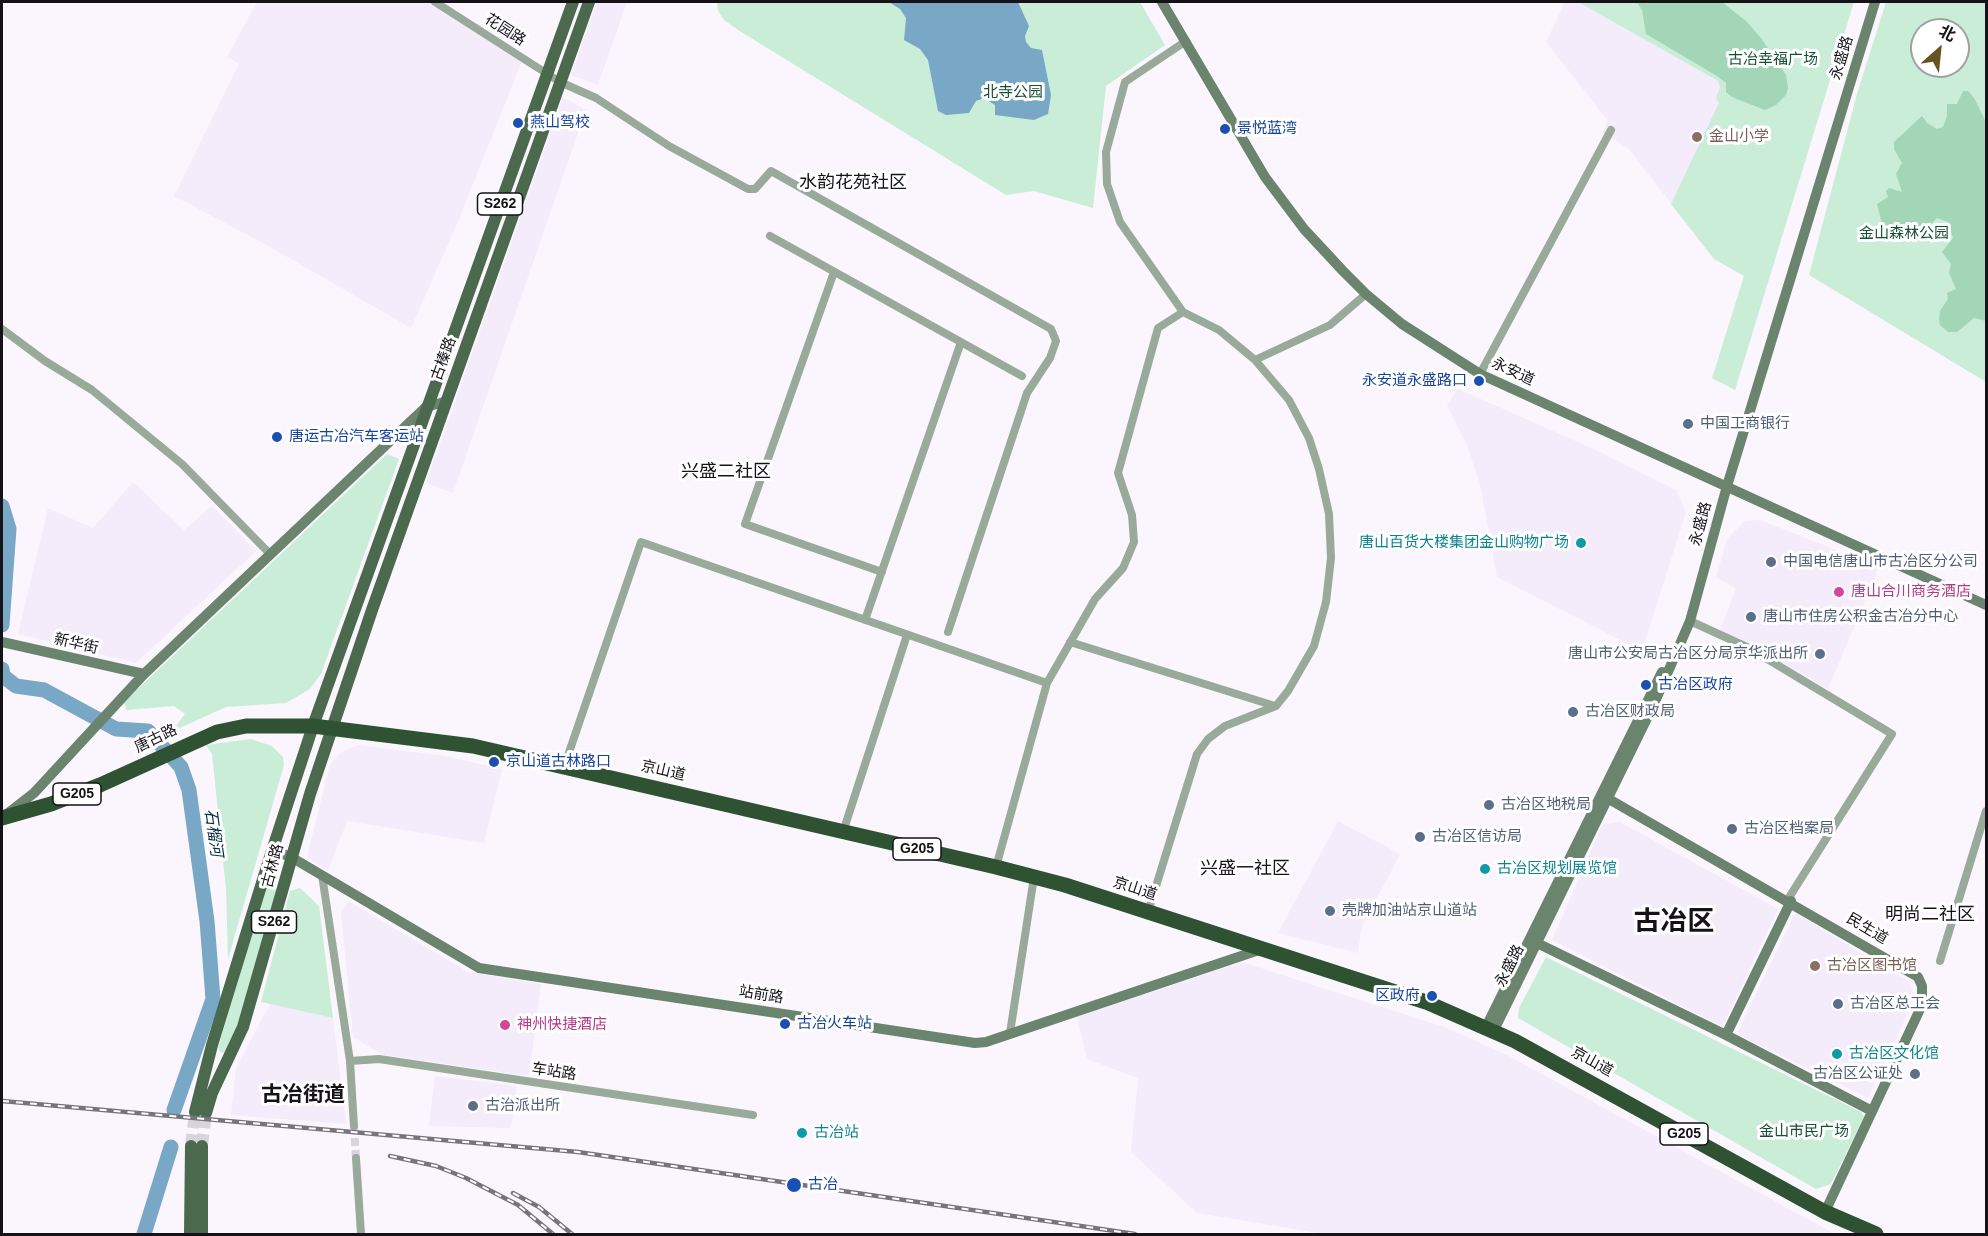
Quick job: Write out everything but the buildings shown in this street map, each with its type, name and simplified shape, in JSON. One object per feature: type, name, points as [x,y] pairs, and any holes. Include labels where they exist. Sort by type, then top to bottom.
[{"type":"highway","name":"唐古路","points":[[2,818],[51,804],[217,732],[246,726],[312,726],[332,729]]},
{"type":"highway","name":"京山道","points":[[332,729],[473,746],[996,867],[1148,912],[1426,1002],[1490,1029],[1826,1212],[1876,1234]]},
{"type":"main road","name":"古榛路","points":[[312,726],[573,2]]},
{"type":"main road","name":"古榛路","points":[[332,729],[444,402],[589,2]]},
{"type":"main road","name":"永安道","points":[[1162,2],[1265,177],[1304,229],[1366,294],[1402,324],[1480,374],[1986,605]]},
{"type":"main road","name":"永盛路","points":[[1490,1029],[1666,663],[1688,607],[1868,2]]},
{"type":"main road","name":"永盛路","points":[[1490,1029],[1539,944],[1674,662],[1690,621],[1723,485],[1875,2]]},
{"type":"main road","points":[[2,818],[34,794],[144,674],[426,407],[444,402]]},
{"type":"main road","name":"新华街","points":[[6,643],[144,674]]},
{"type":"main road","name":"古林路","points":[[312,726],[209,1054],[201,1112],[243,1027],[291,856],[332,729]]},
{"type":"main road","name":"民生道","points":[[1607,798],[1791,901],[1918,977],[1922,986],[1922,1005],[1826,1212]]},
{"type":"main road","name":"站前路","points":[[272,850],[291,856],[479,968],[975,1043],[1263,949]]},
{"type":"main road","points":[[1726,1035],[1791,901]]},
{"type":"main road","points":[[1539,944],[1726,1035],[1872,1111]]},
{"type":"main road","points":[[189,1234],[196,1146],[202,1234]]},
{"type":"street","name":"花园路","points":[[435,2],[560,82],[596,98],[669,147],[748,189],[755,189],[771,171],[1051,329],[1056,341],[1027,393],[948,632]]},
{"type":"street","points":[[1148,912],[1197,754],[1208,739],[1225,726],[1276,706],[1303,669],[1314,646],[1326,602],[1329,576],[1329,514],[1309,438],[1289,400],[1255,360],[1219,330],[1183,312],[1120,222],[1107,184],[1106,152],[1125,82],[1186,41]]},
{"type":"street","points":[[1480,374],[1611,129]]},
{"type":"street","points":[[770,236],[1022,376]]},
{"type":"street","points":[[834,272],[745,524],[882,572]]},
{"type":"street","points":[[1255,360],[1330,325],[1366,294]]},
{"type":"street","points":[[996,867],[1047,683],[1095,599],[1124,568],[1134,542],[1132,515],[1119,474],[1158,328],[1183,312]]},
{"type":"street","points":[[2,329],[45,361],[92,390],[182,464],[271,555]]},
{"type":"street","points":[[865,621],[961,342]]},
{"type":"street","points":[[564,767],[641,542],[1047,683]]},
{"type":"street","points":[[1690,621],[1749,648],[1892,734],[1791,896],[1791,901]]},
{"type":"street","points":[[843,832],[907,635]]},
{"type":"street","points":[[1070,642],[1276,706]]},
{"type":"street","points":[[1940,961],[1983,836],[1986,812]]},
{"type":"street","points":[[322,875],[350,1061],[354,1126]]},
{"type":"street","points":[[1010,1033],[1034,877]]},
{"type":"street","name":"车站路","points":[[350,1061],[379,1059],[753,1115]]},
{"type":"street","points":[[356,1158],[361,1234]]},
{"type":"shaded area","name":"燕山驾校","points":[[257,2],[441,2],[524,56],[457,224],[411,328],[265,244],[174,196],[239,64],[227,57]]},
{"type":"shaded area","points":[[597,2],[627,2],[598,85],[571,75]]},
{"type":"shaded area","name":"金山小学","points":[[1565,2],[1578,2],[1718,81],[1720,87],[1714,259],[1629,149],[1602,132],[1608,121],[1546,42]]},
{"type":"shaded area","points":[[563,97],[586,110],[453,493],[426,483]]},
{"type":"shaded area","name":"唐山百货大楼集团金山购物广场","points":[[1458,389],[1596,450],[1676,490],[1686,512],[1642,651],[1497,577],[1480,484],[1467,445],[1447,406]]},
{"type":"shaded area","points":[[133,482],[184,530],[212,506],[256,551],[136,663],[18,634],[48,508],[93,528]]},
{"type":"shaded area","points":[[1760,520],[1879,567],[1828,689],[1751,644],[1720,630],[1736,588],[1716,578],[1727,539],[1745,521]]},
{"type":"shaded area","points":[[358,745],[445,756],[502,769],[484,843],[347,821],[328,871],[308,859],[330,765],[340,753]]},
{"type":"shaded area","points":[[1338,821],[1400,854],[1361,929],[1358,953],[1278,933]]},
{"type":"shaded area","points":[[1620,822],[1778,909],[1724,1024],[1719,1025],[1552,940],[1602,825]]},
{"type":"shaded area","points":[[348,901],[468,972],[541,984],[529,1076],[383,1055],[353,1037],[341,912]]},
{"type":"shaded area","points":[[1797,914],[1909,982],[1915,998],[1868,1098],[1739,1035],[1738,1031],[1794,915]]},
{"type":"shaded area","points":[[1242,962],[1447,1028],[1509,1056],[1835,1234],[1324,1234],[1197,1213],[1131,1152],[1138,1078],[1087,1059],[1077,1017]]},
{"type":"shaded area","points":[[270,1004],[333,1018],[346,1124],[231,1115],[236,1068]]},
{"type":"shaded area","name":"古治派出所","points":[[435,1076],[517,1086],[511,1128],[429,1126]]},
{"type":"green space","name":"北寺公园","points":[[717,2],[1140,2],[1165,45],[1106,86],[1093,208],[1034,191],[1006,195],[738,30],[724,20],[718,11]]},
{"type":"green space","name":"古冶幸福广场","points":[[1578,2],[1854,2],[1735,390],[1712,378],[1744,276],[1714,259],[1671,204],[1719,103],[1716,98],[1720,87],[1718,81]]},
{"type":"green space","points":[[1637,2],[1722,2],[1746,21],[1761,38],[1786,75],[1788,88],[1786,95],[1776,105],[1765,110],[1732,97],[1726,92],[1726,83],[1717,76],[1646,34],[1642,10]]},
{"type":"green space","name":"金山森林公园","points":[[1886,2],[1986,2],[1986,382],[1809,275],[1857,94]]},
{"type":"green space","points":[[1963,91],[1968,91],[1974,98],[1986,122],[1986,321],[1974,318],[1957,332],[1948,332],[1940,325],[1939,319],[1940,311],[1948,299],[1947,293],[1956,289],[1949,273],[1951,264],[1942,252],[1953,238],[1948,222],[1937,218],[1917,231],[1913,237],[1889,242],[1886,240],[1877,204],[1888,197],[1886,191],[1889,188],[1902,192],[1896,174],[1902,163],[1894,149],[1894,142],[1922,116],[1927,123],[1937,129],[1943,127],[1947,116],[1947,104],[1957,104]]},
{"type":"green space","points":[[387,454],[399,459],[321,674],[310,689],[286,703],[226,707],[171,732],[185,714],[174,706],[126,710],[124,702]]},
{"type":"green space","points":[[251,739],[272,746],[283,757],[284,765],[228,959],[226,889],[212,754],[206,745]]},
{"type":"green space","points":[[266,886],[276,889],[276,895],[236,1031],[226,1052],[221,1053],[218,1048]]},
{"type":"green space","points":[[300,888],[319,906],[333,1018],[261,1002],[290,891]]},
{"type":"green space","name":"金山市民广场","points":[[1546,957],[1861,1112],[1864,1117],[1831,1184],[1816,1189],[1518,1018],[1519,1008]]},
{"type":"water","points":[[889,2],[1018,2],[1029,26],[1025,36],[1026,42],[1031,48],[1042,50],[1051,95],[1048,114],[1034,120],[995,115],[995,105],[984,98],[976,101],[969,113],[946,115],[938,111],[928,60],[920,49],[904,40],[906,18],[900,9]]},
{"type":"waterway","name":"石榴河","points":[[2,506],[9,529],[2,625]]},
{"type":"waterway","name":"石榴河","points":[[2,669],[3,676],[16,686],[44,690],[116,729],[148,731],[181,767],[189,790],[207,921],[213,999],[174,1110]]},
{"type":"waterway","name":"石榴河","points":[[144,1234],[171,1147]]},
{"type":"tunnel","points":[[191,1146],[195,1112]]},
{"type":"tunnel","points":[[202,1146],[206,1113]]},
{"type":"tunnel","points":[[354,1126],[356,1158]]},
{"type":"railway","points":[[2,1101],[578,1152],[1135,1234]]},
{"type":"railway","points":[[390,1156],[436,1166],[466,1178],[518,1205],[553,1234]]},
{"type":"railway","points":[[513,1193],[539,1207],[572,1234]]},
{"type":"place","name":"燕山驾校","points":[[518,123]]},
{"type":"place","name":"景悦蓝湾","points":[[1225,129]]},
{"type":"place","name":"金山小学","points":[[1697,137]]},
{"type":"place","name":"永安道永盛路口","points":[[1479,381]]},
{"type":"place","name":"中国工商银行","points":[[1688,424]]},
{"type":"place","name":"唐运古冶汽车客运站","points":[[277,437]]},
{"type":"place","name":"唐山百货大楼集团金山购物广场","points":[[1581,543]]},
{"type":"place","name":"中国电信唐山市古冶区分公司","points":[[1771,562]]},
{"type":"place","name":"唐山合川商务酒店","points":[[1839,592]]},
{"type":"place","name":"唐山市住房公积金古冶分中心","points":[[1751,617]]},
{"type":"place","name":"唐山市公安局古冶区分局京华派出所","points":[[1820,654]]},
{"type":"place","name":"古冶区政府","points":[[1646,685]]},
{"type":"place","name":"古冶区财政局","points":[[1573,712]]},
{"type":"place","name":"京山道古林路口","points":[[494,762]]},
{"type":"place","name":"古冶区地税局","points":[[1489,805]]},
{"type":"place","name":"古冶区档案局","points":[[1732,829]]},
{"type":"place","name":"古冶区信访局","points":[[1420,837]]},
{"type":"place","name":"古冶区规划展览馆","points":[[1485,869]]},
{"type":"place","name":"壳牌加油站京山道站","points":[[1330,911]]},
{"type":"place","name":"古冶区图书馆","points":[[1815,966]]},
{"type":"place","name":"区政府","points":[[1432,996]]},
{"type":"place","name":"古冶区总工会","points":[[1838,1004]]},
{"type":"place","name":"古冶火车站","points":[[785,1024]]},
{"type":"place","name":"神州快捷酒店","points":[[505,1025]]},
{"type":"place","name":"古冶区文化馆","points":[[1837,1054]]},
{"type":"place","name":"古冶区公证处","points":[[1915,1074]]},
{"type":"place","name":"古治派出所","points":[[473,1106]]},
{"type":"place","name":"古冶站","points":[[802,1133]]},
{"type":"place","name":"古冶","points":[[794,1185]]},
{"type":"district","name":"水韵花苑社区","points":[[853,183]]},
{"type":"district","name":"兴盛二社区","points":[[726,472]]},
{"type":"district","name":"兴盛一社区","points":[[1245,869]]},
{"type":"district","name":"明尚二社区","points":[[1930,915]]},
{"type":"district","name":"古冶区","points":[[1674,923]]},
{"type":"district","name":"古冶街道","points":[[303,1095]]}]
